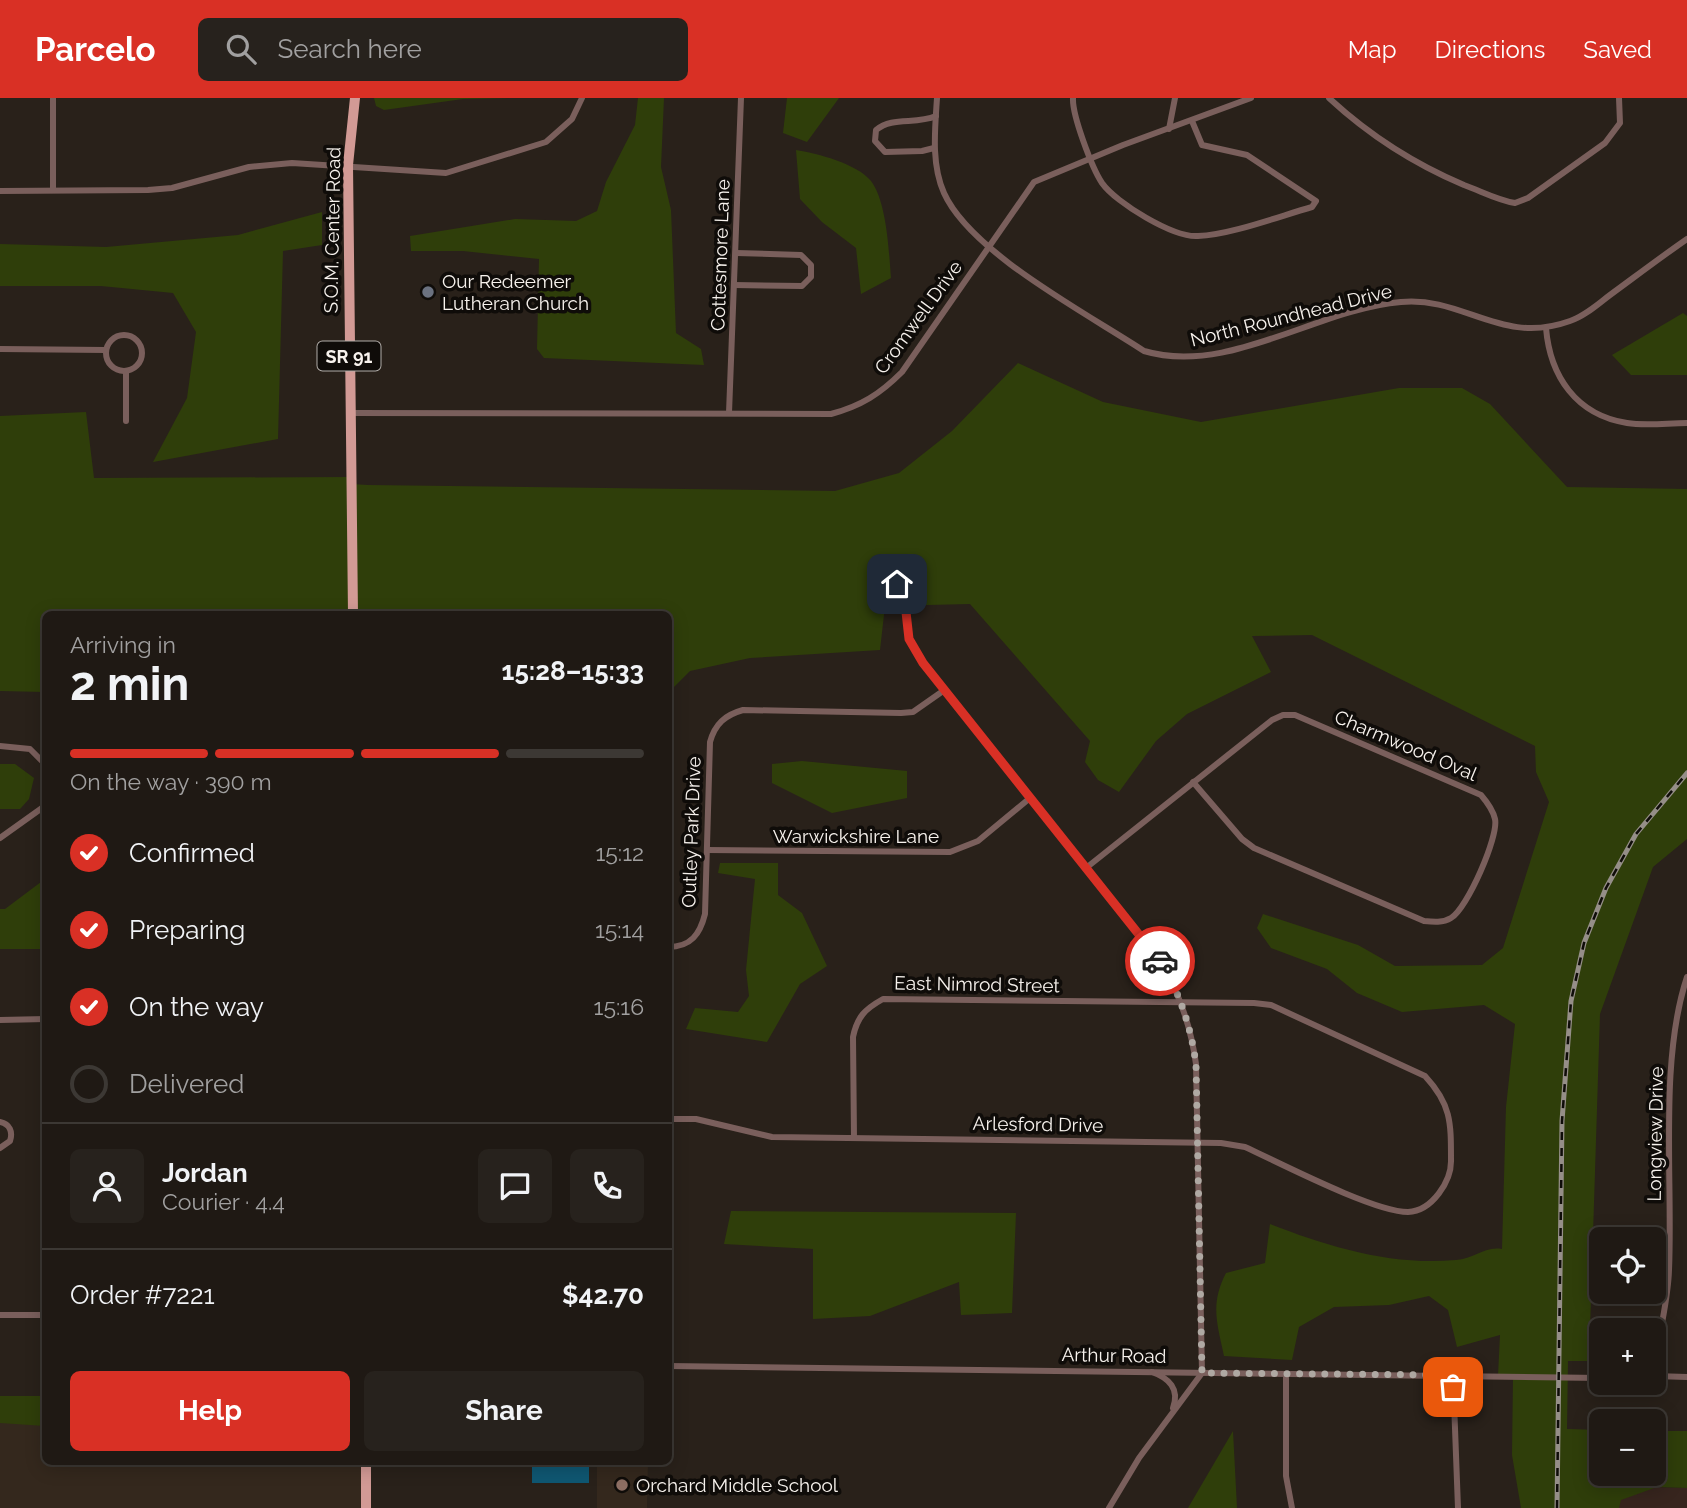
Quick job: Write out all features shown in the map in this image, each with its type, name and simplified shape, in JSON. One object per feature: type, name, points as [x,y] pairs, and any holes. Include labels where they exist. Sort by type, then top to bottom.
[{"type":"main road","name":"S.O.M. Center Road","points":[[353,611],[348,165],[355,98]]},
{"type":"main road","points":[[366,1465],[366,1508]]},
{"type":"street","points":[[53,98],[53,190]]},
{"type":"street","points":[[0,191],[172,188],[249,167],[292,163],[348,165],[422,174],[446,173],[546,142],[572,119],[582,98]]},
{"type":"street","name":"Cottesmore Lane","points":[[729,413],[741,98]]},
{"type":"street","name":"North Roundhead Drive","points":[[937,98],[934,148],[943,191],[965,226],[988,248],[1144,351],[1166,357],[1211,354],[1399,302],[1445,306],[1487,322],[1522,330],[1546,328],[1573,321],[1687,239]]},
{"type":"street","points":[[1073,98],[1103,184],[1151,221],[1178,234],[1206,235],[1312,207],[1316,201],[1247,155],[1202,145],[1192,121]]},
{"type":"street","points":[[1168,129],[1175,98]]},
{"type":"street","name":"Cromwell Drive","points":[[349,413],[831,414],[867,402],[902,372],[1034,182],[1251,98]]},
{"type":"street","points":[[1329,98],[1364,130],[1406,157],[1465,185],[1515,203],[1528,198],[1605,143],[1620,122],[1619,98]]},
{"type":"street","points":[[934,148],[886,152],[875,141],[876,130],[886,122],[928,120],[936,116]]},
{"type":"street","points":[[734,285],[802,286],[811,277],[811,265],[801,255],[736,253]]},
{"type":"street","points":[[1546,328],[1554,368],[1563,385],[1591,410],[1628,423],[1687,423]]},
{"type":"street","points":[[106,350],[117,336],[135,338],[142,355],[137,365],[126,371]]},
{"type":"street","points":[[0,349],[106,350]]},
{"type":"street","points":[[106,350],[111,365],[126,371]]},
{"type":"street","points":[[126,371],[126,421]]},
{"type":"street","points":[[897,584],[905,603],[909,639],[943,691],[1161,963],[1181,1003],[1192,1038],[1196,1064],[1199,1142],[1202,1373],[1171,1414],[1109,1508]]},
{"type":"street","name":"Outley Park Drive","points":[[672,946],[691,942],[701,931],[705,914],[710,742],[714,729],[732,713],[743,710],[913,712],[943,691]]},
{"type":"street","name":"Charmwood Oval","points":[[1086,868],[1193,782],[1272,720],[1283,715],[1295,715],[1481,795],[1496,820],[1496,836],[1462,909],[1451,919],[1438,923],[1424,921],[1254,848],[1242,839],[1193,782]]},
{"type":"street","points":[[0,746],[30,749],[42,761]]},
{"type":"street","name":"Warwickshire Lane","points":[[707,850],[950,852],[978,841],[1030,799]]},
{"type":"street","points":[[0,838],[42,808]]},
{"type":"street","name":"Longview Drive","points":[[1661,1318],[1669,1273],[1674,1024],[1687,976]]},
{"type":"street","name":"East Nimrod Street","points":[[854,1138],[853,1037],[856,1021],[867,1008],[883,999],[1270,1005],[1425,1076],[1437,1089],[1451,1116],[1451,1167],[1447,1182],[1424,1207],[1410,1212],[1397,1210]]},
{"type":"street","points":[[0,1020],[42,1019]]},
{"type":"street","name":"Arlesford Drive","points":[[672,1119],[696,1119],[760,1136],[1199,1142],[1245,1147],[1382,1208],[1397,1210]]},
{"type":"street","points":[[0,1122],[8,1125],[11,1137],[0,1148]]},
{"type":"street","points":[[0,1315],[42,1315]]},
{"type":"street","name":"Arthur Road","points":[[672,1366],[1147,1370],[1589,1378]]},
{"type":"street","points":[[1147,1370],[1170,1381],[1175,1401],[1171,1414]]},
{"type":"street","points":[[1286,1374],[1286,1476],[1292,1508]]},
{"type":"street","points":[[1453,1375],[1458,1508]]},
{"type":"street","points":[[1666,1376],[1687,1377]]},
{"type":"shaded area","points":[[42,1417],[42,1465],[366,1465],[366,1508],[0,1508],[0,1418]]},
{"type":"shaded area","name":"Orchard Middle School","points":[[597,1465],[648,1465],[647,1508],[597,1508]]},
{"type":"shaded area","points":[[1614,1486],[1687,1488],[1687,1508],[1613,1508]]},
{"type":"green space","points":[[374,98],[514,98],[463,99],[384,110],[376,106]]},
{"type":"green space","points":[[638,98],[664,98],[661,167],[671,210],[676,333],[701,349],[704,365],[544,358],[537,349],[539,259],[463,251],[411,251],[410,236],[515,219],[576,221],[597,211],[606,182],[635,125]]},
{"type":"green space","points":[[787,98],[839,98],[807,142],[783,133]]},
{"type":"green space","points":[[796,150],[857,169],[871,181],[884,214],[891,278],[861,294],[856,248],[822,222],[800,199]]},
{"type":"green space","points":[[322,212],[322,245],[283,251],[278,439],[153,462],[187,398],[196,332],[173,293],[101,286],[0,286],[0,244],[106,247],[238,235]]},
{"type":"green space","points":[[1683,313],[1687,316],[1687,375],[1631,375],[1612,355]]},
{"type":"green space","points":[[1018,363],[1103,402],[1201,422],[1399,388],[1462,388],[1490,404],[1567,487],[1687,489],[1687,839],[1653,867],[1600,1014],[1593,1227],[1589,1227],[1589,1361],[1568,1361],[1567,1429],[1589,1430],[1589,1486],[1666,1486],[1666,1431],[1687,1431],[1687,1488],[1657,1487],[1621,1500],[1619,1508],[1521,1508],[1512,1455],[1513,1377],[1498,1376],[1500,1335],[1457,1347],[1448,1310],[1429,1296],[1389,1305],[1334,1307],[1299,1327],[1292,1360],[1224,1356],[1216,1314],[1221,1284],[1226,1273],[1265,1263],[1270,1224],[1361,1253],[1408,1260],[1456,1260],[1490,1249],[1502,1249],[1506,1107],[1515,1024],[1484,1005],[1402,1012],[1357,993],[1327,969],[1271,948],[1257,928],[1263,914],[1358,945],[1395,966],[1482,965],[1503,948],[1549,802],[1536,772],[1535,746],[1312,635],[1252,636],[1271,672],[1187,714],[1156,741],[1119,792],[1098,780],[1085,762],[1090,741],[970,604],[885,606],[880,650],[750,658],[690,671],[672,689],[672,611],[42,611],[42,692],[0,691],[0,416],[86,412],[94,478],[350,477],[351,484],[368,485],[835,491],[899,473],[952,431]]},
{"type":"green space","points":[[802,761],[907,771],[907,798],[832,813],[772,783],[772,764]]},
{"type":"green space","points":[[0,764],[15,764],[34,778],[29,799],[20,809],[0,809]]},
{"type":"green space","points":[[720,863],[778,863],[778,895],[802,913],[827,966],[800,984],[767,1042],[686,1029],[695,1008],[738,1012],[749,996],[746,970],[755,879],[718,873]]},
{"type":"green space","points":[[42,881],[42,949],[0,949],[0,909],[5,909]]},
{"type":"green space","points":[[731,1211],[1016,1213],[1012,1313],[961,1315],[959,1282],[870,1316],[813,1319],[813,1249],[724,1244]]},
{"type":"green space","points":[[0,1396],[42,1396],[42,1426],[0,1423]]},
{"type":"green space","points":[[1233,1431],[1237,1508],[1188,1508]]},
{"type":"water","points":[[532,1465],[589,1465],[589,1483],[532,1483]]},
{"type":"railway","points":[[1557,1508],[1562,1121],[1571,1001],[1584,943],[1606,888],[1636,834],[1687,773]]},
{"type":"way so far","points":[[1160,961],[1181,1003],[1192,1038],[1196,1064],[1202,1373],[1453,1375],[1453,1387]]},
{"type":"place","name":"Our Redeemer Lutheran Church","points":[[428,292]]},
{"type":"place","name":"Orchard Middle School","points":[[622,1485]]},
{"type":"route","points":[[897,584],[905,603],[909,639],[923,663],[1160,961]]}]
